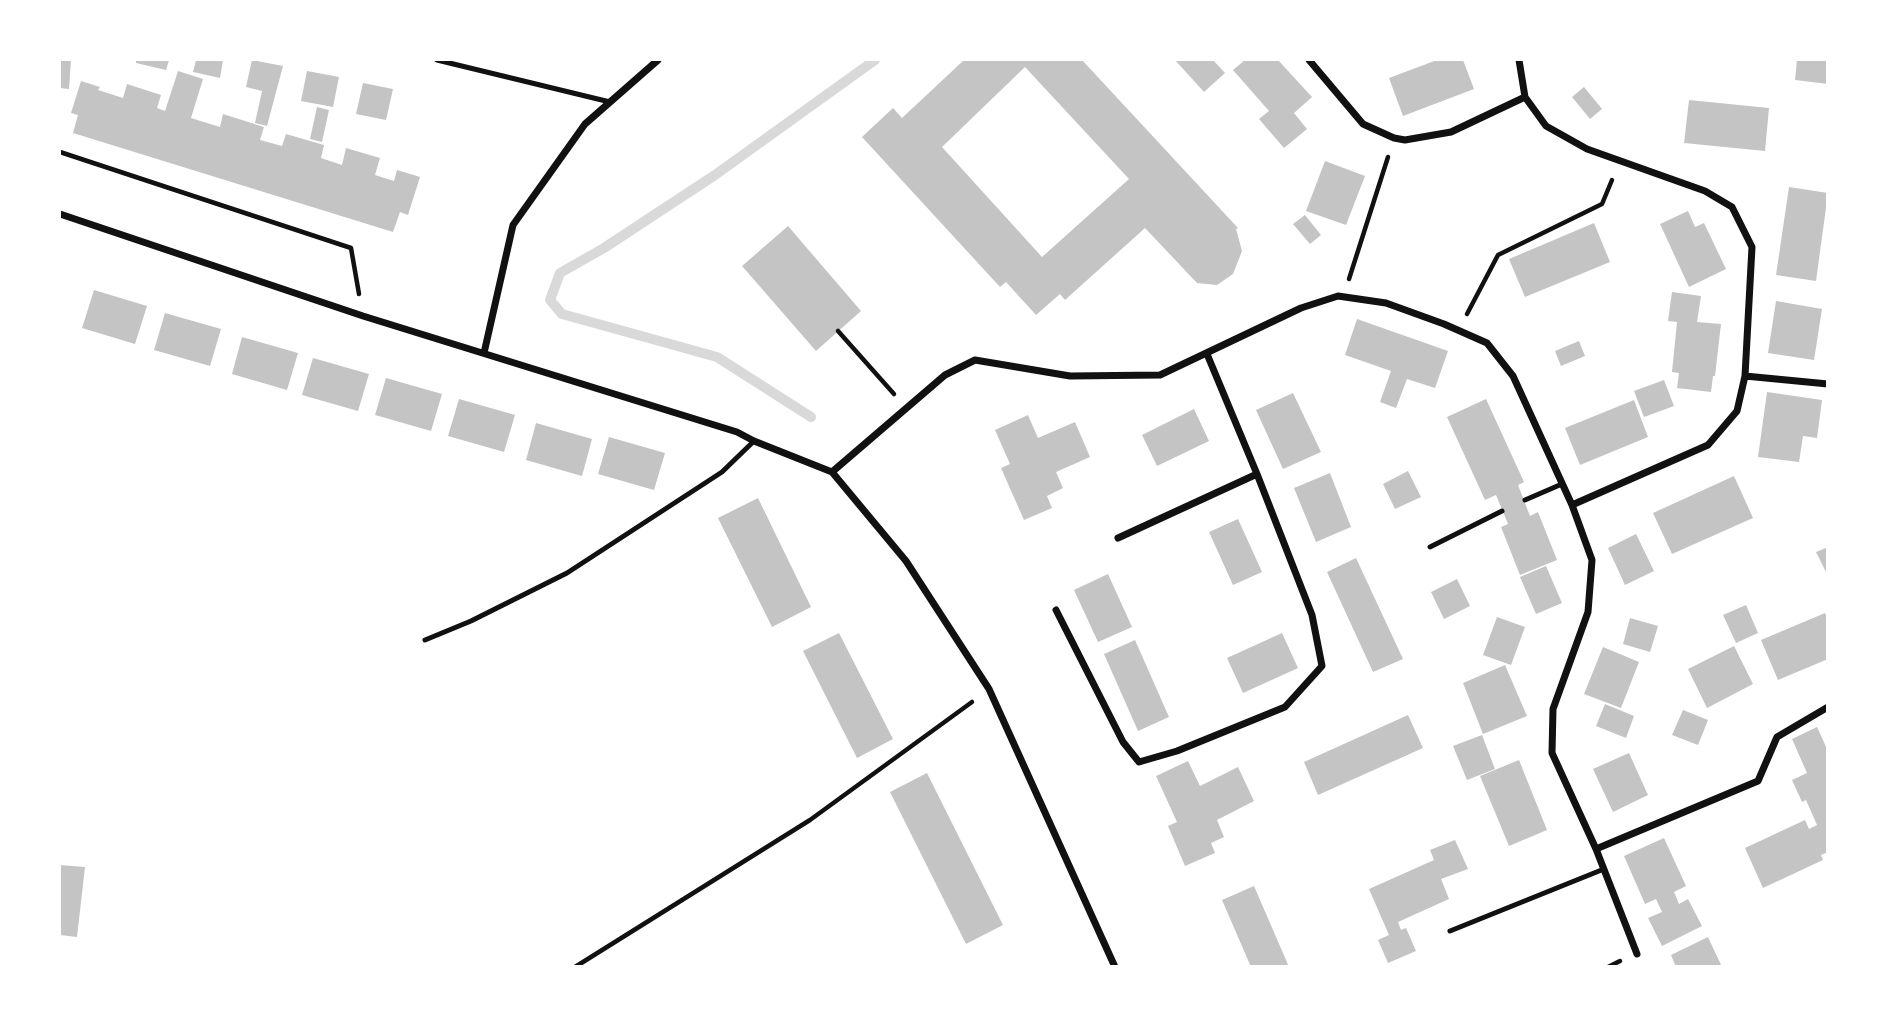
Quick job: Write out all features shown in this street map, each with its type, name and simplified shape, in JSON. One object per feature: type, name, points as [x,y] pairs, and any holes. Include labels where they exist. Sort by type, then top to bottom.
[{"type":"street","points":[[484,354],[513,225],[585,124],[658,60]]},
{"type":"street","points":[[1308,60],[1363,124],[1405,140],[1451,132],[1525,97]]},
{"type":"street","points":[[1519,60],[1525,97],[1546,127],[1587,149],[1705,191],[1732,207],[1752,247],[1745,376],[1737,411],[1708,445],[1572,505]]},
{"type":"street","points":[[60,214],[363,316],[737,432],[832,472],[906,561],[989,689],[1115,967]]},
{"type":"street","points":[[832,472],[945,375],[975,360],[1070,376],[1160,375],[1301,308],[1338,296],[1386,303],[1487,343],[1513,376],[1572,505],[1592,560],[1588,612],[1553,709],[1552,753],[1596,849],[1637,954]]},
{"type":"street","points":[[1056,610],[1123,742],[1139,762],[1177,751],[1285,707],[1322,666],[1312,615],[1207,354]]},
{"type":"street","points":[[1745,376],[1828,384]]},
{"type":"street","points":[[1118,538],[1257,474]]},
{"type":"street","points":[[1596,849],[1758,781],[1777,737],[1828,706]]},
{"type":"lane","points":[[437,60],[610,102]]},
{"type":"lane","points":[[425,640],[471,621],[567,573],[722,472],[754,441]]},
{"type":"lane","points":[[1524,500],[1562,484]]},
{"type":"lane","points":[[1430,547],[1502,511]]},
{"type":"lane","points":[[1450,931],[1604,869]]},
{"type":"path","points":[[1343,297],[1394,138]]},
{"type":"path","points":[[60,152],[351,248],[363,316]]},
{"type":"path","points":[[1458,330],[1497,255],[1602,204],[1620,160]]},
{"type":"path","points":[[838,331],[906,408]]},
{"type":"path","points":[[575,967],[810,820],[989,689]]},
{"type":"building","points":[[60,60],[71,60],[69,89],[60,88]]},
{"type":"building","points":[[136,60],[169,60],[166,70],[136,63]]},
{"type":"building","points":[[196,60],[223,60],[220,78],[193,72]]},
{"type":"building","points":[[252,60],[283,66],[267,126],[255,123],[262,91],[246,87]]},
{"type":"building","points":[[964,60],[1082,60],[1238,228],[1236,229],[1242,251],[1233,274],[1217,285],[1197,283],[1145,228],[1065,300],[1060,294],[1036,315],[1006,282],[1000,287],[862,137],[893,108],[902,118]],"holes":[[[1025,67],[1129,179],[1042,257],[942,147]]]},
{"type":"building","points":[[1175,60],[1213,60],[1225,73],[1204,92]]},
{"type":"building","points":[[1245,60],[1278,60],[1312,97],[1294,113],[1307,129],[1284,148],[1259,119],[1269,111],[1233,70]]},
{"type":"building","points":[[1437,60],[1463,60],[1474,89],[1403,116],[1389,78]]},
{"type":"building","points":[[1797,60],[1828,60],[1828,84],[1795,80]]},
{"type":"building","points":[[178,71],[203,79],[191,118],[220,127],[223,114],[264,127],[260,140],[282,146],[286,134],[324,145],[321,158],[342,165],[346,148],[380,158],[375,175],[394,181],[397,170],[420,177],[408,215],[400,212],[393,232],[73,133],[78,115],[71,113],[81,81],[123,98],[127,84],[161,95],[157,108],[165,111]]},
{"type":"building","points":[[307,71],[339,77],[333,107],[301,101]]},
{"type":"building","points":[[363,83],[393,89],[386,120],[356,114]]},
{"type":"building","points":[[1584,87],[1602,109],[1590,119],[1572,97]]},
{"type":"building","points":[[1689,100],[1769,108],[1765,151],[1684,143]]},
{"type":"building","points":[[317,107],[329,110],[322,142],[310,139]]},
{"type":"building","points":[[1325,161],[1365,176],[1346,225],[1306,211]]},
{"type":"building","points":[[1789,187],[1828,193],[1816,281],[1776,275]]},
{"type":"building","points":[[1688,211],[1695,227],[1704,223],[1726,269],[1689,287],[1660,224]]},
{"type":"building","points":[[1305,215],[1321,235],[1310,244],[1293,224]]},
{"type":"building","points":[[1594,223],[1610,262],[1525,297],[1509,259]]},
{"type":"building","points":[[788,226],[861,311],[816,351],[742,266]]},
{"type":"building","points":[[94,290],[147,306],[135,344],[82,328]]},
{"type":"building","points":[[1672,292],[1701,296],[1697,322],[1721,324],[1711,392],[1677,388],[1679,373],[1672,372],[1677,322],[1668,321]]},
{"type":"building","points":[[1776,301],[1822,309],[1814,360],[1768,353]]},
{"type":"building","points":[[165,313],[221,329],[210,366],[154,350]]},
{"type":"building","points":[[1357,319],[1448,351],[1435,388],[1407,379],[1396,408],[1380,402],[1391,371],[1345,355]]},
{"type":"building","points":[[242,337],[298,353],[287,390],[232,374]]},
{"type":"building","points":[[1579,341],[1585,356],[1561,366],[1555,351]]},
{"type":"building","points":[[313,358],[369,374],[358,411],[302,395]]},
{"type":"building","points":[[386,378],[442,394],[431,431],[375,415]]},
{"type":"building","points":[[1664,380],[1674,406],[1644,417],[1634,391]]},
{"type":"building","points":[[1767,392],[1822,400],[1817,438],[1803,436],[1799,462],[1758,457]]},
{"type":"building","points":[[1293,393],[1321,452],[1283,469],[1256,410]]},
{"type":"building","points":[[459,399],[515,415],[504,452],[448,436]]},
{"type":"building","points":[[1486,399],[1524,482],[1518,485],[1530,516],[1538,512],[1557,560],[1520,575],[1501,527],[1508,524],[1496,495],[1485,500],[1447,417]]},
{"type":"building","points":[[1634,400],[1648,437],[1580,465],[1565,428]]},
{"type":"building","points":[[1194,409],[1209,441],[1157,466],[1142,435]]},
{"type":"building","points":[[1028,415],[1038,438],[1075,422],[1090,457],[1056,472],[1063,488],[1047,496],[1052,508],[1024,520],[1001,468],[1010,464],[995,430]]},
{"type":"building","points":[[536,423],[592,439],[582,476],[526,460]]},
{"type":"building","points":[[609,437],[665,453],[654,490],[598,474]]},
{"type":"building","points":[[1408,471],[1421,497],[1395,509],[1383,484]]},
{"type":"building","points":[[1330,473],[1351,527],[1316,542],[1294,488]]},
{"type":"building","points":[[1734,476],[1753,518],[1672,554],[1653,513]]},
{"type":"building","points":[[758,498],[811,607],[772,627],[718,518]]},
{"type":"building","points":[[1238,519],[1262,572],[1233,585],[1209,532]]},
{"type":"building","points":[[1636,534],[1654,571],[1625,585],[1608,548]]},
{"type":"building","points":[[1828,547],[1828,576],[1816,552]]},
{"type":"building","points":[[1356,558],[1403,659],[1373,672],[1327,572]]},
{"type":"building","points":[[1546,566],[1562,603],[1536,614],[1520,577]]},
{"type":"building","points":[[1108,574],[1132,627],[1098,642],[1074,590]]},
{"type":"building","points":[[1457,579],[1470,606],[1444,619],[1431,592]]},
{"type":"building","points":[[1746,605],[1758,633],[1736,643],[1723,615]]},
{"type":"building","points":[[1825,613],[1828,620],[1828,659],[1778,680],[1761,640]]},
{"type":"building","points":[[1497,617],[1525,627],[1511,665],[1483,655]]},
{"type":"building","points":[[1630,618],[1658,626],[1650,652],[1623,644]]},
{"type":"building","points":[[839,633],[893,739],[857,758],[803,651]]},
{"type":"building","points":[[1282,633],[1298,668],[1243,693],[1227,658]]},
{"type":"building","points":[[1135,640],[1169,717],[1138,731],[1104,654]]},
{"type":"building","points":[[1734,646],[1753,684],[1707,708],[1688,669]]},
{"type":"building","points":[[1603,647],[1639,662],[1621,708],[1584,694]]},
{"type":"building","points":[[1505,665],[1527,716],[1483,734],[1463,683]]},
{"type":"building","points":[[1605,704],[1634,716],[1626,738],[1596,726]]},
{"type":"building","points":[[1683,710],[1708,720],[1698,745],[1672,735]]},
{"type":"building","points":[[1408,715],[1423,748],[1318,795],[1304,762]]},
{"type":"building","points":[[1817,727],[1828,751],[1828,852],[1821,855],[1823,860],[1763,888],[1745,848],[1805,820],[1809,829],[1817,825],[1806,800],[1802,802],[1792,780],[1807,773],[1792,739]]},
{"type":"building","points":[[1482,735],[1495,769],[1467,780],[1453,746]]},
{"type":"building","points":[[1629,753],[1648,795],[1613,812],[1593,769]]},
{"type":"building","points":[[1519,760],[1547,830],[1509,846],[1480,776]]},
{"type":"building","points":[[1188,761],[1200,786],[1238,767],[1254,801],[1217,820],[1224,837],[1211,843],[1215,853],[1185,866],[1168,826],[1177,822],[1156,776]]},
{"type":"building","points":[[927,773],[1003,925],[966,944],[890,792]]},
{"type":"building","points":[[1664,838],[1686,886],[1674,892],[1679,904],[1688,899],[1702,926],[1662,946],[1648,918],[1662,912],[1656,899],[1645,904],[1624,856]]},
{"type":"building","points":[[1455,840],[1468,869],[1441,879],[1449,899],[1398,922],[1401,930],[1406,928],[1416,951],[1388,963],[1378,940],[1389,935],[1369,889],[1434,860],[1430,850]]},
{"type":"building","points":[[60,865],[85,867],[77,937],[60,935]]},
{"type":"building","points":[[1254,886],[1289,967],[1251,967],[1222,900]]},
{"type":"building","points":[[1708,937],[1722,967],[1676,967],[1671,955]]},
{"type":"waterway","points":[[811,417],[717,357],[562,314],[550,300],[560,273],[604,248],[715,175],[875,60]]}]
